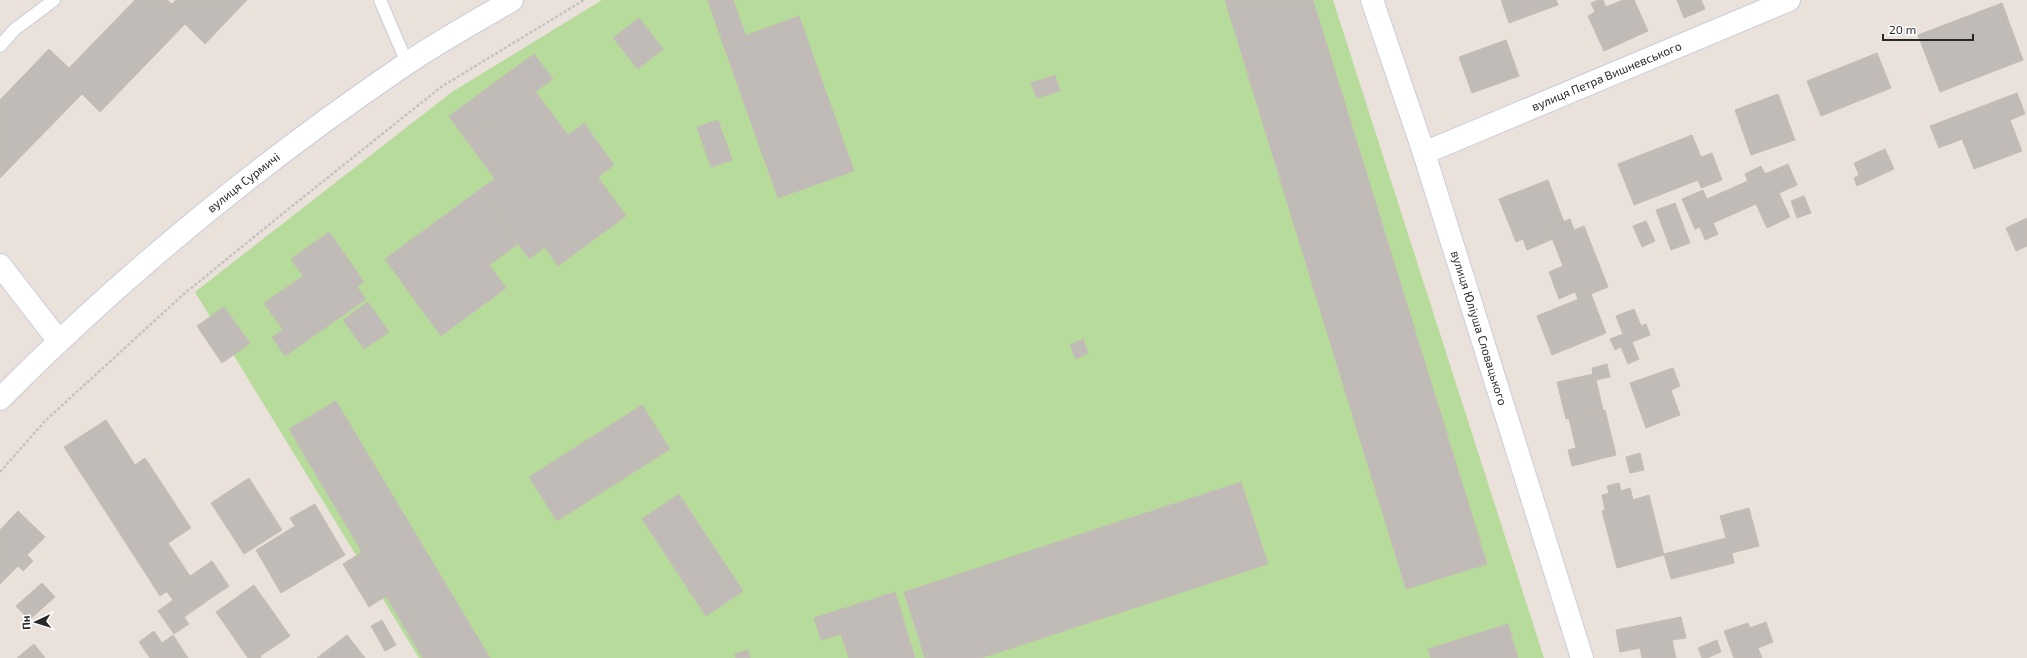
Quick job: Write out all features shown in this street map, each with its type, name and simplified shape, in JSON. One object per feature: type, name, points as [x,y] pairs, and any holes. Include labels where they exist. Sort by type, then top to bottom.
[{"type":"street","name":"вулиця Сурмичі","points":[[0,399],[58,340],[188,226],[290,146],[407,64],[512,0]]},
{"type":"street","name":"вулиця Юліуша Словацького","points":[[1372,0],[1424,153],[1582,658]]},
{"type":"street","name":"вулиця Петра Вишневського","points":[[1424,153],[1789,0]]},
{"type":"street","points":[[0,265],[58,340]]},
{"type":"lane","points":[[0,46],[14,30],[54,0]]},
{"type":"lane","points":[[380,0],[407,64]]},
{"type":"path","points":[[0,472],[45,421],[185,293],[281,215],[441,87],[584,0]]},
{"type":"green space","points":[[602,0],[1333,0],[1544,658],[419,658],[195,292],[452,92]]},
{"type":"building","points":[[135,0],[167,0],[172,4],[176,0],[247,0],[205,44],[185,24],[100,112],[82,94],[0,178],[0,100],[49,49],[69,68]]},
{"type":"building","points":[[708,0],[733,0],[746,36],[723,44]]},
{"type":"building","points":[[1225,0],[1313,0],[1487,564],[1406,589]]},
{"type":"building","points":[[1501,0],[1556,0],[1558,5],[1509,23]]},
{"type":"building","points":[[1598,0],[1603,0],[1606,7],[1623,0],[1634,0],[1648,31],[1604,51],[1588,16],[1595,12],[1591,3]]},
{"type":"building","points":[[1677,0],[1701,0],[1705,9],[1684,18]]},
{"type":"building","points":[[2002,3],[2023,60],[1940,92],[1918,35]]},
{"type":"building","points":[[799,16],[854,171],[778,198],[723,44]]},
{"type":"building","points":[[639,18],[663,49],[638,69],[613,38]]},
{"type":"building","points":[[1506,40],[1519,76],[1472,93],[1459,57]]},
{"type":"building","points":[[1877,53],[1891,88],[1821,116],[1807,81]]},
{"type":"building","points":[[534,54],[553,79],[467,141],[449,116]]},
{"type":"building","points":[[1055,75],[1060,91],[1037,98],[1031,83]]},
{"type":"building","points":[[535,91],[568,135],[584,123],[614,165],[598,177],[626,216],[558,266],[545,247],[529,259],[479,190],[495,179],[467,141]]},
{"type":"building","points":[[2017,93],[2025,114],[2010,120],[2022,151],[1974,169],[1962,139],[1939,148],[1930,126]]},
{"type":"building","points":[[1778,94],[1795,140],[1751,155],[1735,110]]},
{"type":"building","points":[[718,120],[732,160],[711,167],[697,127]]},
{"type":"building","points":[[1692,135],[1701,157],[1712,153],[1722,180],[1701,188],[1698,180],[1634,205],[1618,164]]},
{"type":"building","points":[[1885,149],[1894,169],[1857,186],[1854,178],[1859,175],[1854,163]]},
{"type":"building","points":[[1788,164],[1797,185],[1779,193],[1790,217],[1767,228],[1756,204],[1713,223],[1718,234],[1705,240],[1700,227],[1695,229],[1682,199],[1703,190],[1707,199],[1748,181],[1745,174],[1761,166],[1765,174]]},
{"type":"building","points":[[1548,180],[1564,222],[1548,228],[1553,239],[1527,250],[1523,239],[1516,242],[1499,199]]},
{"type":"building","points":[[479,190],[518,244],[489,265],[506,288],[441,336],[385,259]]},
{"type":"building","points":[[1804,196],[1811,213],[1797,218],[1791,201]]},
{"type":"building","points":[[1675,203],[1690,243],[1671,250],[1656,210]]},
{"type":"building","points":[[2027,218],[2027,246],[2016,251],[2006,228]]},
{"type":"building","points":[[1570,219],[1574,230],[1584,226],[1608,287],[1578,299],[1575,292],[1559,299],[1549,272],[1563,266],[1548,228]]},
{"type":"building","points":[[1646,221],[1655,241],[1642,247],[1633,226]]},
{"type":"building","points":[[329,232],[364,282],[357,287],[366,299],[285,356],[272,337],[283,330],[264,303],[303,276],[291,259]]},
{"type":"building","points":[[1591,294],[1606,333],[1552,355],[1537,316]]},
{"type":"building","points":[[368,302],[389,332],[364,349],[343,320]]},
{"type":"building","points":[[224,307],[250,343],[222,363],[197,326]]},
{"type":"building","points":[[1634,309],[1641,326],[1646,324],[1650,335],[1632,342],[1639,359],[1628,364],[1621,347],[1615,350],[1610,339],[1623,334],[1616,316]]},
{"type":"building","points":[[1083,339],[1088,353],[1076,359],[1070,345]]},
{"type":"building","points":[[1607,364],[1610,377],[1596,380],[1603,410],[1566,419],[1557,382],[1593,374],[1592,368]]},
{"type":"building","points":[[1673,368],[1680,386],[1671,390],[1680,415],[1646,428],[1630,383]]},
{"type":"building","points":[[336,401],[490,658],[423,658],[386,596],[369,607],[343,564],[362,552],[289,429]]},
{"type":"building","points":[[642,405],[670,449],[557,521],[529,477]]},
{"type":"building","points":[[1605,410],[1616,455],[1572,466],[1568,450],[1576,448],[1569,419]]},
{"type":"building","points":[[106,420],[135,465],[145,458],[191,528],[168,543],[190,576],[160,596],[64,447]]},
{"type":"building","points":[[1640,453],[1644,470],[1630,473],[1626,457]]},
{"type":"building","points":[[249,478],[282,530],[244,554],[211,503]]},
{"type":"building","points":[[1241,482],[1268,564],[981,658],[925,658],[904,592]]},
{"type":"building","points":[[1619,483],[1621,491],[1630,488],[1633,500],[1649,495],[1664,555],[1617,568],[1602,511],[1605,510],[1602,495],[1609,493],[1607,486]]},
{"type":"building","points":[[679,494],[743,591],[706,616],[642,519]]},
{"type":"building","points":[[315,504],[345,555],[281,593],[256,550],[295,526],[290,518]]},
{"type":"building","points":[[1749,508],[1759,546],[1732,553],[1734,563],[1671,579],[1664,554],[1726,538],[1720,516]]},
{"type":"building","points":[[18,511],[45,537],[27,555],[33,561],[23,571],[18,566],[0,584],[0,530]]},
{"type":"building","points":[[212,561],[229,586],[184,617],[189,624],[174,634],[158,611],[173,600],[167,592]]},
{"type":"building","points":[[42,583],[55,597],[29,620],[16,606]]},
{"type":"building","points":[[254,585],[290,636],[260,656],[261,658],[248,658],[216,612]]},
{"type":"building","points":[[895,592],[915,658],[849,658],[841,634],[821,640],[814,618]]},
{"type":"building","points":[[1681,617],[1686,638],[1672,640],[1676,658],[1642,658],[1640,648],[1620,652],[1616,630]]},
{"type":"building","points":[[382,620],[396,645],[385,651],[371,626]]},
{"type":"building","points":[[1766,622],[1773,642],[1758,648],[1762,658],[1734,658],[1724,631],[1748,623],[1750,628]]},
{"type":"building","points":[[1508,624],[1518,658],[1431,658],[1428,649]]},
{"type":"building","points":[[154,631],[162,643],[173,635],[188,658],[150,658],[139,642]]},
{"type":"building","points":[[347,635],[365,658],[317,658]]},
{"type":"building","points":[[1717,640],[1721,652],[1707,658],[1702,658],[1698,648]]},
{"type":"building","points":[[34,644],[45,658],[17,658]]},
{"type":"building","points":[[748,650],[750,658],[736,658],[735,654]]}]
